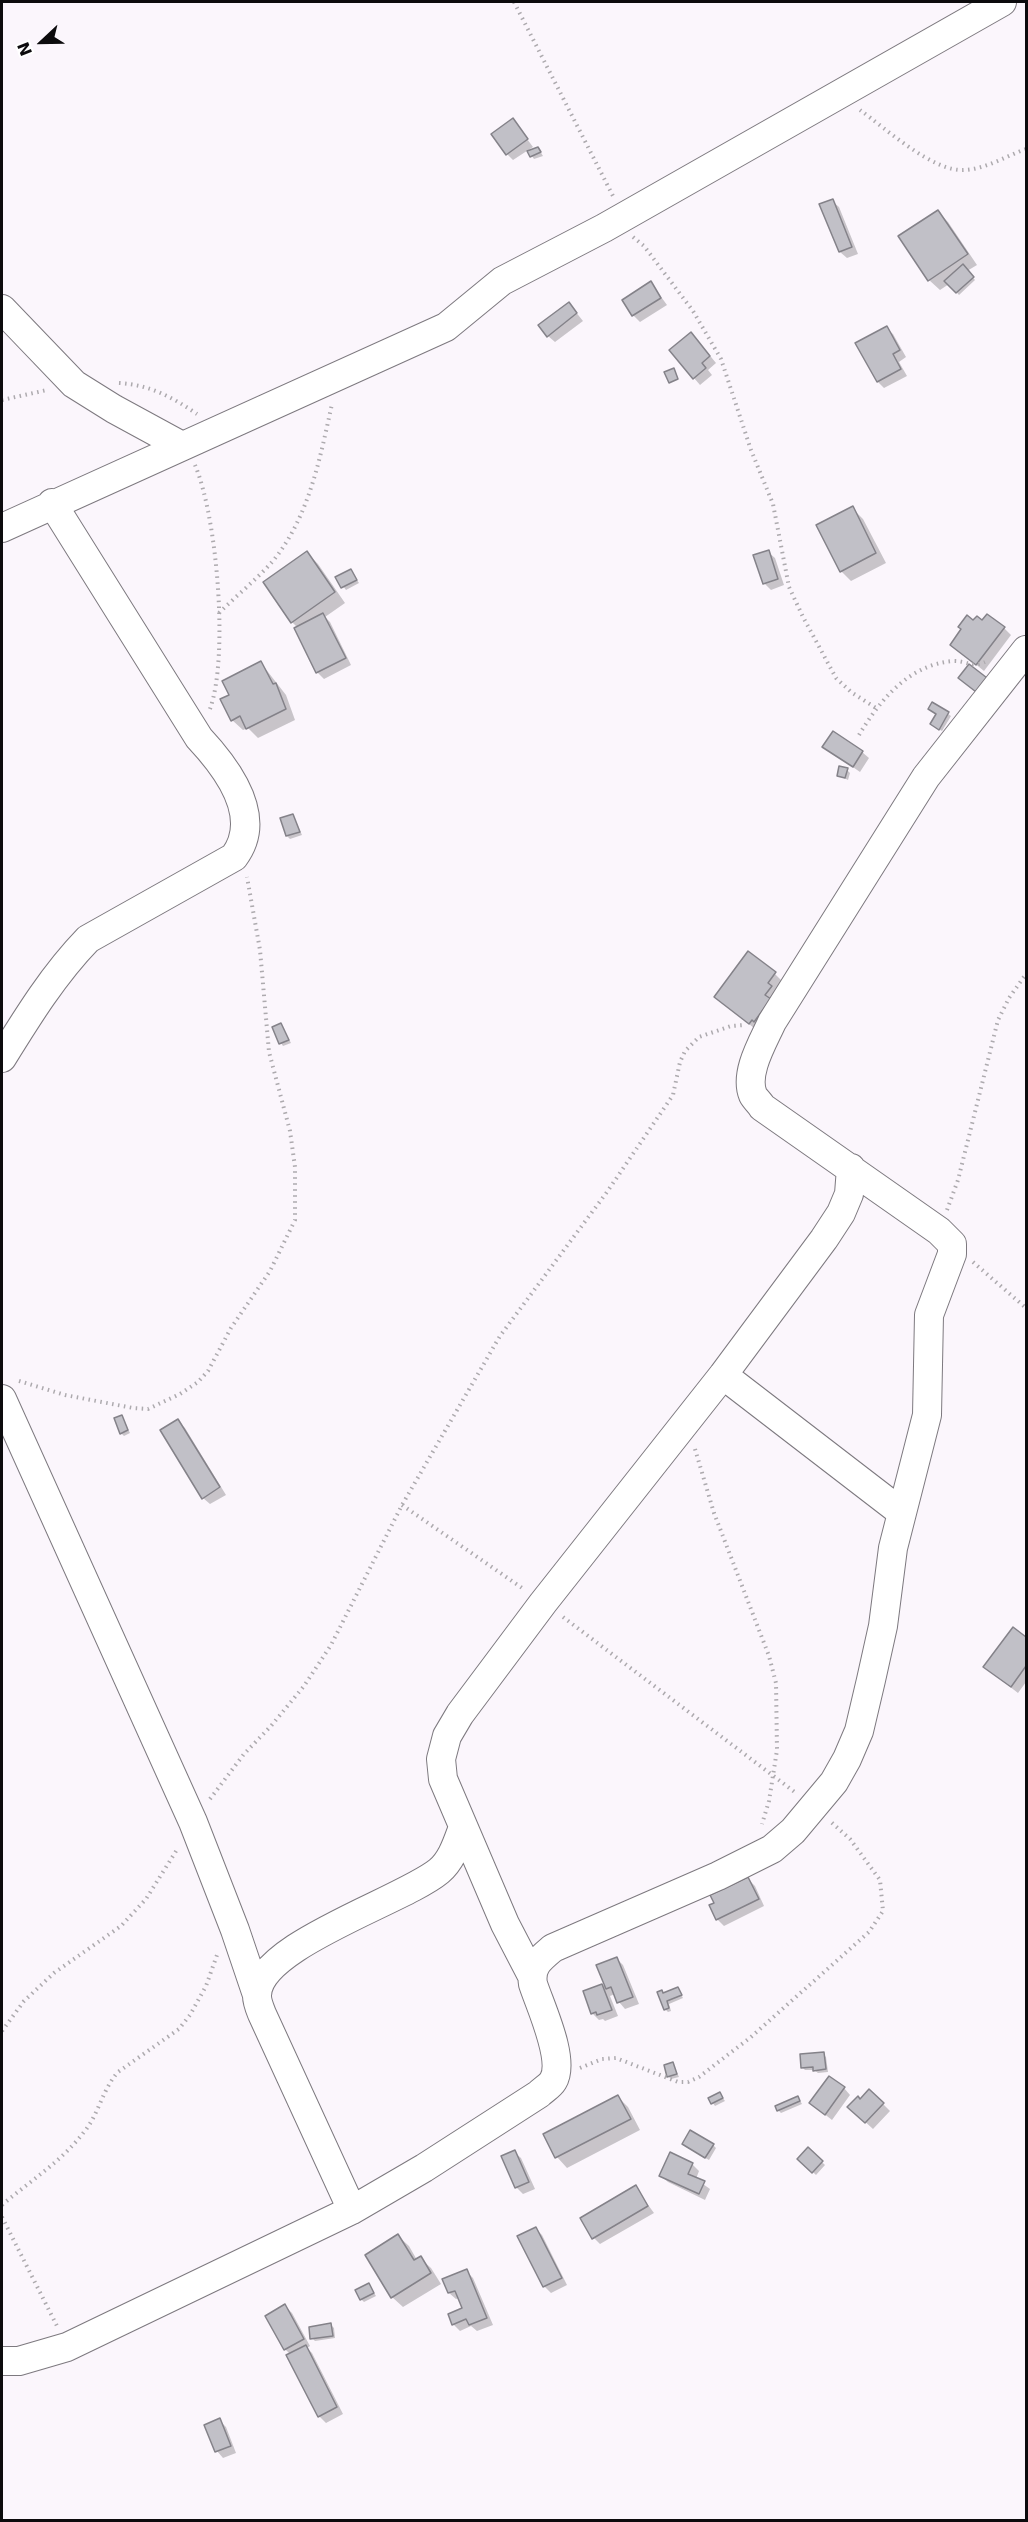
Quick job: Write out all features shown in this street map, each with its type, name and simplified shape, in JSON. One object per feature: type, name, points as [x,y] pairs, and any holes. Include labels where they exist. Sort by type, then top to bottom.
[{"type":"street","points":[[2,528],[52,503],[446,327],[502,281],[613,222],[1002,2]]},
{"type":"street","points":[[2,309],[74,384],[182,446]]},
{"type":"street","points":[[2,1058],[30,1011],[88,939],[225,863],[240,850],[246,829],[243,806],[224,768],[200,738],[52,503]]},
{"type":"street","points":[[531,1974],[535,1964],[553,1948],[718,1876],[772,1849],[793,1831],[834,1782],[859,1731],[884,1626],[893,1548],[927,1415],[929,1315],[952,1254],[946,1238],[851,1168],[762,1107],[753,1095],[752,1077],[757,1056],[772,1022],[926,777],[1026,650]]},
{"type":"street","points":[[2,2361],[19,2361],[67,2347],[352,2210],[424,2168],[539,2094],[553,2080],[557,2066],[555,2050],[531,1974],[505,1924],[442,1779],[441,1759],[447,1736],[460,1713],[543,1603],[687,1422],[842,1213],[849,1194],[851,1168]]},
{"type":"street","points":[[723,1375],[901,1512]]},
{"type":"street","points":[[7,1389],[193,1822],[235,1930],[262,2014],[352,2210]]},
{"type":"street","points":[[257,1995],[264,1977],[280,1958],[296,1947],[417,1886],[440,1870],[452,1857],[463,1827]]},
{"type":"path","points":[[514,2],[613,222],[644,246],[711,340],[721,359],[751,450],[773,504],[789,587],[836,678],[851,692],[876,708]]},
{"type":"path","points":[[839,95],[911,147],[942,166],[964,170],[999,161],[1026,149]]},
{"type":"path","points":[[219,613],[272,561],[296,527],[310,490],[338,377]]},
{"type":"path","points":[[117,382],[136,384],[165,393],[221,429]]},
{"type":"path","points":[[2,400],[74,384]]},
{"type":"path","points":[[182,446],[192,458],[204,498],[215,561],[219,613],[219,670],[214,699],[200,738]]},
{"type":"path","points":[[859,735],[876,708],[892,690],[927,668],[953,661],[976,666],[986,662]]},
{"type":"path","points":[[7,1389],[65,1395],[148,1409],[180,1394],[208,1371],[225,1336],[270,1270],[295,1220],[297,1187],[290,1131],[269,1052],[260,950],[247,874],[240,850]]},
{"type":"path","points":[[1026,974],[1009,998],[999,1020],[958,1180],[946,1238],[1026,1308]]},
{"type":"path","points":[[2,2031],[24,2001],[54,1973],[122,1926],[146,1899],[193,1822],[244,1754],[304,1686],[331,1645],[402,1506],[500,1336],[607,1192],[673,1095],[680,1062],[691,1042],[731,1026],[772,1022]]},
{"type":"path","points":[[687,1422],[714,1514],[769,1656],[776,1683],[777,1750],[772,1776]]},
{"type":"path","points":[[402,1506],[543,1603],[813,1805],[850,1839],[880,1880],[883,1911],[869,1932],[751,2037],[699,2077],[688,2082],[678,2082],[616,2058],[588,2064],[553,2080]]},
{"type":"path","points":[[2,2205],[55,2164],[85,2132],[111,2080],[118,2072],[179,2030],[206,1986],[216,1957],[235,1930]]},
{"type":"path","points":[[2,2217],[67,2347]]},
{"type":"building","points":[[513,118],[528,139],[506,155],[491,134]]},
{"type":"building","points":[[538,147],[541,152],[530,157],[527,151]]},
{"type":"building","points":[[833,199],[852,247],[839,252],[819,204]]},
{"type":"building","points":[[938,210],[968,254],[928,281],[898,236]]},
{"type":"building","points":[[963,264],[974,277],[956,293],[944,281]]},
{"type":"building","points":[[651,281],[661,298],[632,316],[622,300]]},
{"type":"building","points":[[569,302],[577,313],[547,337],[538,325]]},
{"type":"building","points":[[887,326],[900,350],[893,354],[901,369],[877,382],[855,343]]},
{"type":"building","points":[[691,332],[710,356],[702,363],[706,368],[693,379],[669,350]]},
{"type":"building","points":[[674,368],[678,379],[669,383],[664,372]]},
{"type":"building","points":[[853,506],[876,553],[840,572],[816,525]]},
{"type":"building","points":[[769,550],[778,579],[763,584],[753,555]]},
{"type":"building","points":[[307,551],[335,592],[291,623],[263,582]]},
{"type":"building","points":[[351,569],[357,580],[341,588],[335,577]]},
{"type":"building","points":[[323,613],[346,658],[316,673],[294,628]]},
{"type":"building","points":[[987,614],[1005,627],[976,665],[950,645],[961,629],[958,627],[967,615],[973,620],[977,616],[982,620]]},
{"type":"building","points":[[261,661],[273,684],[276,683],[286,709],[246,729],[240,716],[231,721],[220,699],[229,695],[222,681]]},
{"type":"building","points":[[969,664],[991,681],[980,695],[958,678]]},
{"type":"building","points":[[932,702],[949,712],[939,730],[930,724],[936,714],[928,709]]},
{"type":"building","points":[[833,731],[863,751],[853,767],[822,747]]},
{"type":"building","points":[[839,766],[848,768],[845,778],[837,776]]},
{"type":"building","points":[[293,814],[300,832],[286,836],[280,818]]},
{"type":"building","points":[[748,951],[776,972],[768,983],[772,986],[765,995],[771,999],[754,1022],[752,1020],[749,1024],[714,997]]},
{"type":"building","points":[[281,1023],[289,1040],[279,1044],[272,1027]]},
{"type":"building","points":[[122,1415],[128,1430],[120,1434],[114,1418]]},
{"type":"building","points":[[178,1419],[220,1487],[202,1499],[160,1430]]},
{"type":"building","points":[[1013,1627],[1026,1637],[1026,1666],[1011,1687],[983,1667]]},
{"type":"building","points":[[748,1877],[759,1899],[716,1920],[709,1905],[714,1903],[710,1895]]},
{"type":"building","points":[[617,1957],[633,1997],[617,2003],[611,1987],[606,1989],[596,1965]]},
{"type":"building","points":[[602,1984],[612,2010],[597,2015],[596,2012],[591,2014],[583,1991]]},
{"type":"building","points":[[678,1987],[682,1995],[667,2001],[669,2008],[664,2010],[657,1992],[662,1990],[663,1993]]},
{"type":"building","points":[[824,2052],[826,2069],[813,2071],[813,2067],[801,2068],[800,2054]]},
{"type":"building","points":[[673,2062],[677,2074],[667,2077],[664,2065]]},
{"type":"building","points":[[829,2076],[845,2087],[825,2115],[809,2103]]},
{"type":"building","points":[[869,2089],[884,2103],[865,2123],[847,2107],[858,2096],[860,2099]]},
{"type":"building","points":[[720,2092],[723,2098],[711,2104],[708,2098]]},
{"type":"building","points":[[618,2095],[631,2119],[555,2158],[543,2134]]},
{"type":"building","points":[[798,2096],[800,2101],[777,2111],[775,2106]]},
{"type":"building","points":[[690,2130],[714,2144],[705,2158],[682,2144]]},
{"type":"building","points":[[808,2147],[823,2161],[812,2173],[797,2159]]},
{"type":"building","points":[[515,2150],[529,2182],[515,2188],[501,2156]]},
{"type":"building","points":[[670,2152],[693,2163],[688,2174],[705,2181],[699,2194],[659,2176]]},
{"type":"building","points":[[636,2185],[648,2206],[592,2239],[580,2218]]},
{"type":"building","points":[[536,2227],[562,2278],[543,2287],[517,2236]]},
{"type":"building","points":[[398,2234],[414,2260],[421,2256],[431,2273],[391,2298],[365,2255]]},
{"type":"building","points":[[467,2269],[487,2318],[469,2325],[466,2319],[452,2325],[448,2314],[462,2308],[455,2291],[448,2293],[442,2279]]},
{"type":"building","points":[[369,2283],[374,2293],[360,2300],[355,2290]]},
{"type":"building","points":[[285,2304],[304,2339],[284,2350],[265,2316]]},
{"type":"building","points":[[331,2323],[333,2336],[310,2339],[309,2327]]},
{"type":"building","points":[[306,2345],[337,2407],[318,2417],[286,2355]]},
{"type":"building","points":[[220,2418],[231,2446],[215,2452],[204,2425]]}]
